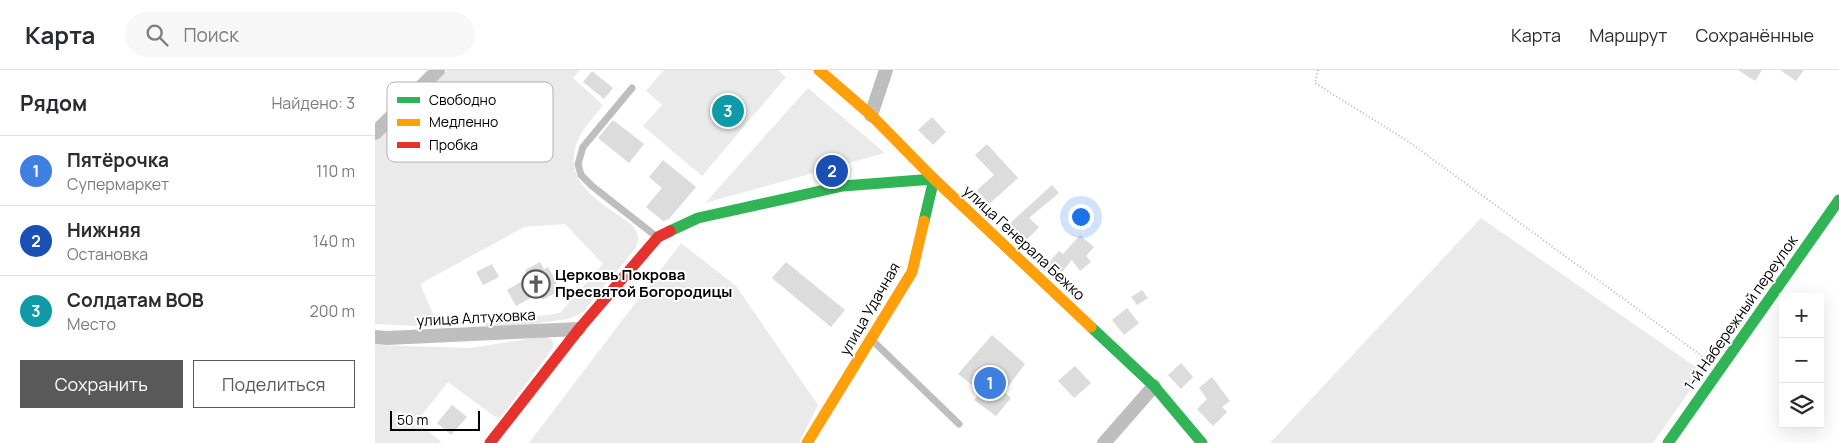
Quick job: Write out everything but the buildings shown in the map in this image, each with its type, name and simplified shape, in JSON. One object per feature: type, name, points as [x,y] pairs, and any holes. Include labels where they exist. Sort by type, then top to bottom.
[{"type":"street","points":[[425,82],[438,70]]},
{"type":"street","name":"улица Генерала Бежко","points":[[819,70],[871,115],[934,179],[1154,386],[1202,443]]},
{"type":"street","points":[[871,115],[885,70]]},
{"type":"street","points":[[377,128],[387,118]]},
{"type":"street","points":[[490,443],[579,329],[658,237],[698,218],[843,186],[934,179]]},
{"type":"street","name":"улица Удачная","points":[[807,443],[912,272],[934,179]]},
{"type":"street","name":"1-й Набережный переулок","points":[[1668,443],[1839,200]]},
{"type":"street","name":"улица Алтуховка","points":[[375,337],[579,329]]},
{"type":"street","points":[[1104,443],[1154,386]]},
{"type":"lane","points":[[632,88],[583,147],[578,164],[581,175],[592,186],[658,237]]},
{"type":"lane","points":[[871,339],[959,424]]},
{"type":"path","points":[[1318,70],[1315,83],[1409,142],[1721,369]]},
{"type":"shaded area","points":[[447,70],[580,70],[573,78],[603,105],[580,136],[574,152],[574,166],[578,178],[585,189],[632,225],[637,234],[638,242],[635,249],[582,313],[568,319],[488,330],[485,323],[560,313],[603,264],[565,224],[524,227],[420,284],[439,327],[375,324],[375,141],[387,129],[387,162],[553,162],[553,82],[435,82]]},
{"type":"shaded area","points":[[664,70],[778,70],[786,77],[702,176],[643,126],[662,105],[646,91]]},
{"type":"shaded area","points":[[808,88],[885,153],[705,203]]},
{"type":"shaded area","points":[[1481,218],[1703,372],[1653,443],[1270,443]]},
{"type":"shaded area","points":[[681,243],[736,286],[818,405],[799,443],[529,443]]},
{"type":"shaded area","points":[[546,336],[553,341],[553,348],[501,417],[495,417],[448,382],[417,421],[442,443],[375,443],[375,345],[471,348]]},
{"type":"traffic: fast","points":[[670,231],[698,218],[843,186],[934,179],[924,221]]},
{"type":"traffic: fast","points":[[1668,443],[1839,200]]},
{"type":"traffic: fast","points":[[1091,327],[1154,386],[1202,443]]},
{"type":"traffic: slow","points":[[819,70],[871,115],[934,179],[1091,327]]},
{"type":"traffic: slow","points":[[807,443],[912,272],[924,221]]},
{"type":"traffic: jam","points":[[490,443],[579,329],[658,237],[670,231]]},
{"type":"place","name":"Солдатам ВОВ","points":[[728,111]]},
{"type":"place","name":"Нижняя","points":[[832,171]]},
{"type":"place","name":"Церковь Покрова Пресвятой Богородицы","points":[[536,284]]},
{"type":"place","name":"Пятёрочка","points":[[990,383]]}]
